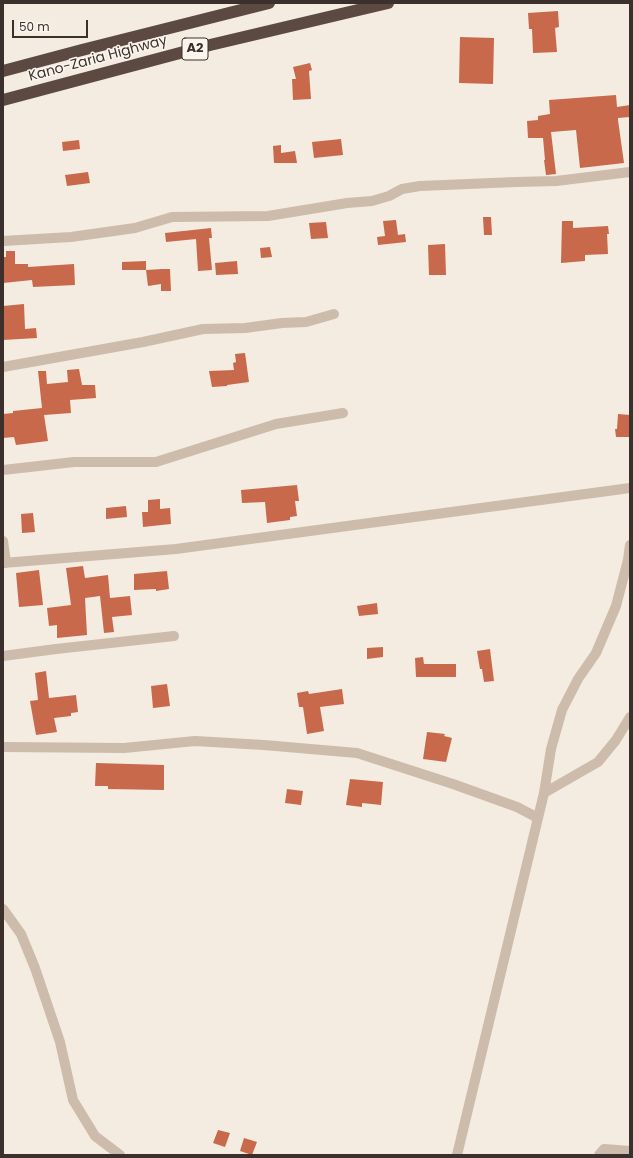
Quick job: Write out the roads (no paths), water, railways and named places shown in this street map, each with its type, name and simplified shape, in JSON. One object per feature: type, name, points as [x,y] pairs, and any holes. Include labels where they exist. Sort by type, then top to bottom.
[{"type":"highway","name":"Kano-Zaria Highway","points":[[3,71],[269,3]]},
{"type":"highway","name":"Kano-Zaria Highway","points":[[3,100],[210,45],[388,3]]},
{"type":"street","points":[[3,241],[71,237],[135,228],[172,217],[268,216],[347,203],[372,201],[389,196],[402,189],[420,186],[556,182],[630,172]]},
{"type":"street","points":[[3,367],[143,342],[203,329],[245,328],[282,323],[306,322],[334,314]]},
{"type":"street","points":[[3,470],[74,462],[156,462],[276,424],[343,413]]},
{"type":"street","points":[[3,541],[5,563],[176,549],[630,488]]},
{"type":"street","points":[[457,1155],[544,793],[551,749],[562,710],[578,679],[596,653],[616,606],[628,560],[630,545]]},
{"type":"street","points":[[3,656],[174,636]]},
{"type":"street","points":[[544,793],[598,762],[616,740],[630,717]]},
{"type":"street","points":[[3,747],[124,748],[195,741],[264,745],[357,754],[453,784],[510,805],[538,818]]},
{"type":"street","points":[[3,909],[21,934],[35,968],[60,1042],[73,1100],[95,1136],[120,1155]]},
{"type":"street","points":[[599,1155],[604,1149],[630,1151]]}]
